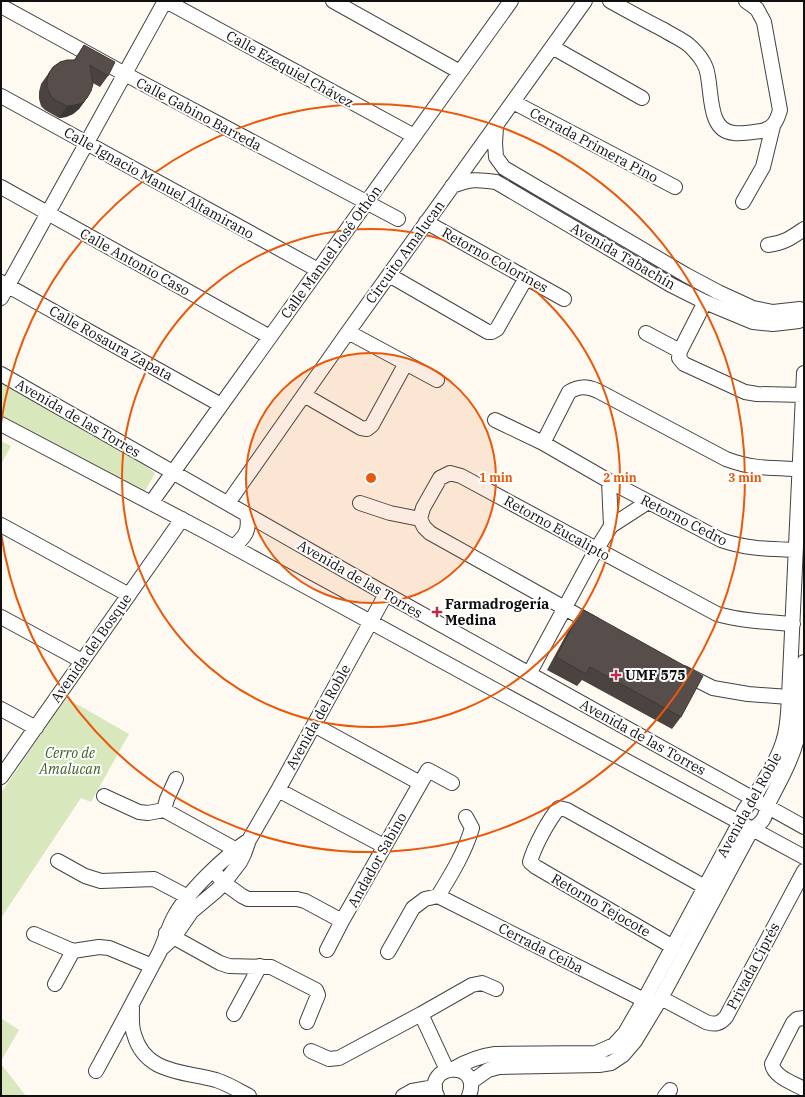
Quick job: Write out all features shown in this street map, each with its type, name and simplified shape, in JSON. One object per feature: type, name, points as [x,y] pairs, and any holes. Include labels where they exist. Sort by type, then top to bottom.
[{"type":"street","points":[[3,288],[48,213],[166,1]]},
{"type":"street","name":"Calle Ezequiel Chávez","points":[[166,1],[414,136]]},
{"type":"street","points":[[333,1],[460,72]]},
{"type":"street","name":"Circuito Amalucan","points":[[228,503],[426,222],[496,127],[585,1]]},
{"type":"street","points":[[610,1],[691,46],[700,57],[706,69],[714,116],[717,124],[724,130],[734,133],[763,130],[773,126]]},
{"type":"street","points":[[743,202],[763,167],[773,126],[778,118],[780,110],[764,22],[757,9],[746,1]]},
{"type":"street","name":"Calle Manuel José Othón","points":[[151,503],[460,72],[507,2]]},
{"type":"street","name":"Calle Gabino Barreda","points":[[1,6],[398,220]]},
{"type":"street","points":[[552,47],[642,98]]},
{"type":"street","name":"Calle Ignacio Manuel Altamirano","points":[[1,96],[318,270]]},
{"type":"street","name":"Cerrada Primera Pino","points":[[513,102],[675,187]]},
{"type":"street","points":[[496,127],[496,157],[504,168],[496,182]]},
{"type":"street","name":"Avenida Tabachín","points":[[504,168],[686,275],[718,292],[754,308],[802,316]]},
{"type":"street","name":"Avenida Tabachín","points":[[452,186],[468,180],[478,179],[496,182],[671,285],[705,302],[753,322],[773,324],[802,316]]},
{"type":"street","name":"Calle Antonio Caso","points":[[1,187],[270,337]]},
{"type":"street","name":"Retorno Colorines","points":[[426,222],[564,298]]},
{"type":"street","points":[[768,245],[785,242],[804,229]]},
{"type":"street","points":[[389,275],[488,332],[498,329],[526,278]]},
{"type":"street","name":"Calle Rosaura Zapata","points":[[3,288],[221,405]]},
{"type":"street","points":[[705,302],[680,351],[679,358],[684,364],[745,392],[757,394],[803,395]]},
{"type":"street","points":[[348,332],[437,380]]},
{"type":"street","points":[[646,333],[680,351]]},
{"type":"street","points":[[304,395],[361,428],[367,429],[372,425],[406,363]]},
{"type":"street","name":"Avenida de las Torres","points":[[1,374],[386,594],[804,826]]},
{"type":"street","name":"Avenida del Roble","points":[[450,1070],[482,1056],[495,1054],[596,1052],[614,1045],[625,1033],[644,1000],[740,822],[744,809],[754,798],[776,760],[783,742],[787,725],[790,697],[804,374]]},
{"type":"street","points":[[543,443],[569,392],[577,388],[587,386],[740,465],[800,469]]},
{"type":"street","name":"Retorno Cedro","points":[[495,420],[543,443],[609,481],[721,540],[737,546],[796,550]]},
{"type":"street","name":"Avenida de las Torres","points":[[1,424],[182,519],[804,857]]},
{"type":"street","name":"Retorno Eucalipto","points":[[420,519],[423,508],[440,478],[450,473],[461,476],[717,614],[745,621],[793,624]]},
{"type":"street","points":[[609,481],[611,526]]},
{"type":"street","points":[[530,674],[564,608],[611,526],[648,502]]},
{"type":"street","points":[[360,503],[390,513],[420,519],[424,527],[430,533],[606,631]]},
{"type":"street","points":[[233,547],[242,540],[247,532],[249,524],[248,515]]},
{"type":"street","name":"Avenida del Bosque","points":[[1,777],[182,519]]},
{"type":"street","points":[[1,525],[128,595]]},
{"type":"street","name":"Avenida del Roble","points":[[170,935],[174,918],[188,897],[207,877],[240,852],[249,840],[386,594]]},
{"type":"street","points":[[1,616],[82,661]]},
{"type":"street","name":"Avenida del Roble","points":[[471,1082],[488,1070],[499,1067],[599,1065],[611,1063],[623,1055],[635,1041],[661,998],[752,829],[760,825],[764,820],[767,813],[767,806],[792,756],[798,737],[802,710],[804,662]]},
{"type":"street","points":[[670,666],[714,688],[748,694],[790,697]]},
{"type":"street","points":[[1,709],[36,728]]},
{"type":"street","points":[[314,725],[420,783]]},
{"type":"street","name":"Andador Sabino","points":[[327,950],[428,770],[452,783]]},
{"type":"street","points":[[164,810],[166,799],[176,779]]},
{"type":"street","points":[[278,790],[384,846]]},
{"type":"street","points":[[104,796],[139,812],[148,813],[164,810],[240,852]]},
{"type":"street","name":"Retorno Tejocote","points":[[673,947],[536,868],[530,862],[532,854],[554,814],[560,808],[705,886]]},
{"type":"street","points":[[388,952],[413,908],[425,899],[438,896],[469,840],[472,828],[466,817]]},
{"type":"street","name":"Avenida del Roble","points":[[240,852],[235,869],[220,887],[192,911],[170,935],[152,966],[132,1007],[133,1033],[138,1046],[146,1057],[157,1065],[174,1072],[216,1080],[249,1096]]},
{"type":"street","points":[[58,862],[93,879],[101,881],[154,879],[188,897]]},
{"type":"street","name":"Privada Ciprés","points":[[661,998],[706,1022],[713,1024],[721,1023],[726,1017],[804,871]]},
{"type":"street","points":[[207,877],[218,877],[220,887],[248,899],[297,899],[305,901],[342,922]]},
{"type":"street","name":"Cerrada Ceiba","points":[[438,896],[644,1000]]},
{"type":"street","points":[[34,934],[73,951],[99,947],[110,948],[152,966]]},
{"type":"street","points":[[170,935],[220,963],[228,966],[271,967],[316,990],[318,995],[307,1022]]},
{"type":"street","points":[[55,984],[73,951]]},
{"type":"street","points":[[234,1014],[260,966]]},
{"type":"street","points":[[311,1050],[324,1058],[334,1059],[477,983],[482,983],[496,989]]},
{"type":"street","points":[[96,1071],[132,1007]]},
{"type":"street","points":[[421,1014],[450,1070]]},
{"type":"street","points":[[801,1019],[793,1023],[772,1064],[773,1069],[777,1074],[804,1089]]},
{"type":"street","points":[[403,1096],[412,1091],[436,1091],[436,1081],[441,1074],[450,1070],[464,1072],[471,1082],[472,1090],[469,1096]]},
{"type":"green space","points":[[1,383],[137,456],[144,465],[155,473],[144,493],[1,419]]},
{"type":"green space","points":[[1,441],[11,446],[1,464]]},
{"type":"green space","name":"Cerro de Amalucan","points":[[66,698],[129,734],[91,802],[81,798],[1,918],[1,793]]},
{"type":"green space","points":[[1,1018],[19,1030],[1,1061]]},
{"type":"green space","points":[[1,1064],[26,1096],[1,1096]]},
{"type":"building","points":[[84,45],[115,62],[108,76],[90,65],[93,84],[91,91],[82,103],[67,106],[53,99],[47,87],[47,80],[53,67],[60,62],[75,60]]},
{"type":"building","name":"UMF 575","points":[[582,609],[703,676],[681,717],[590,667],[586,674],[556,657]]},
{"type":"place","name":"Farmadrogería Medina","points":[[437,612]]},
{"type":"place","name":"UMF 575","points":[[616,675]]}]
